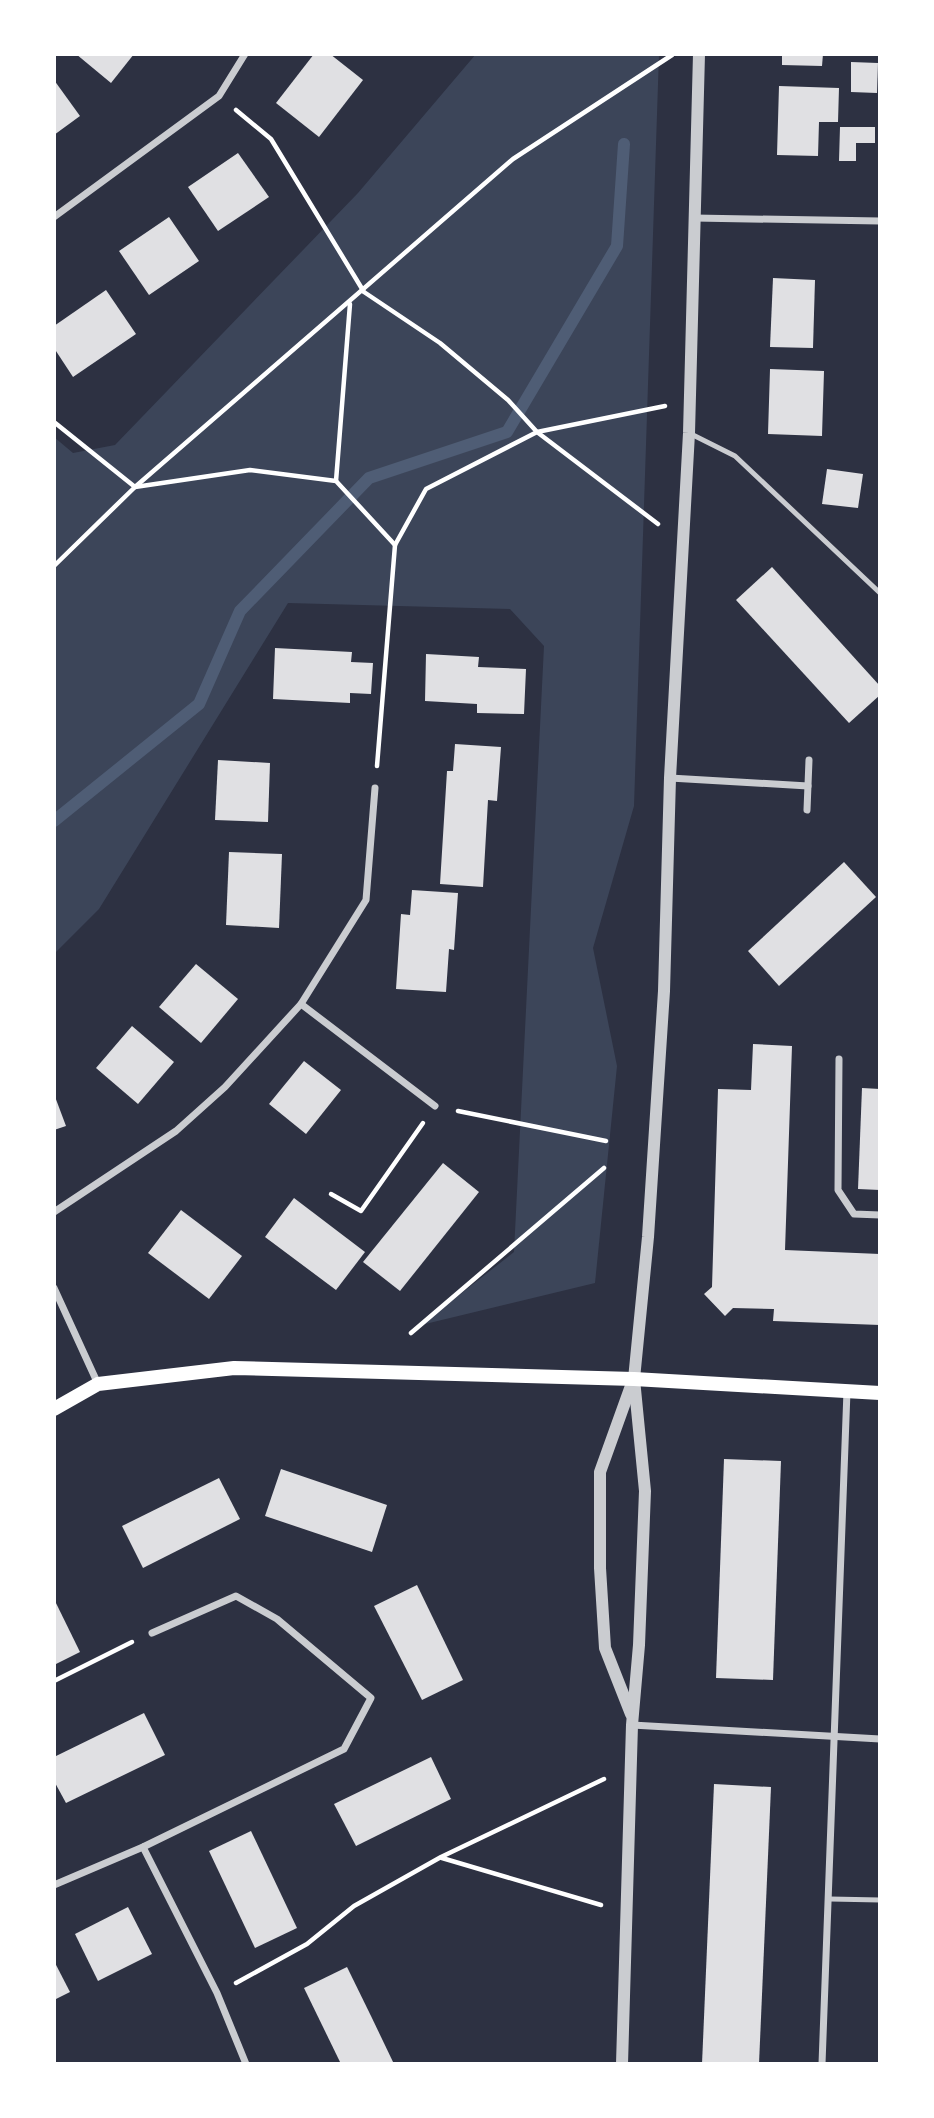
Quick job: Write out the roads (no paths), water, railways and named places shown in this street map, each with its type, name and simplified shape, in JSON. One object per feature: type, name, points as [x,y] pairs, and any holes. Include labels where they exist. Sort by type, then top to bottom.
[{"type":"main road","points":[[54,1409],[98,1384],[234,1368],[634,1379],[880,1393]]},
{"type":"street","points":[[54,217],[219,96],[245,54]]},
{"type":"street","points":[[622,2064],[632,1721],[639,1645],[645,1491],[634,1379],[648,1237],[660,1068],[670,778],[689,433],[699,54]]},
{"type":"street","points":[[694,218],[880,221]]},
{"type":"street","points":[[807,810],[809,760]]},
{"type":"street","points":[[670,778],[808,786]]},
{"type":"street","points":[[54,1212],[176,1131],[225,1087],[301,1004],[366,900],[375,788]]},
{"type":"street","points":[[301,1004],[435,1106]]},
{"type":"street","points":[[839,1059],[838,1190],[854,1214],[880,1215]]},
{"type":"street","points":[[54,1288],[98,1384]]},
{"type":"street","points":[[632,1721],[606,1648],[600,1568],[600,1472],[634,1379]]},
{"type":"street","points":[[822,2064],[847,1391]]},
{"type":"street","points":[[54,1885],[143,1847],[344,1749],[371,1698],[277,1619],[236,1596],[152,1633]]},
{"type":"street","points":[[632,1721],[880,1738]]},
{"type":"street","points":[[143,1847],[217,1993],[246,2064]]},
{"type":"lane","points":[[689,433],[735,456],[880,593]]},
{"type":"lane","points":[[830,1899],[880,1900]]},
{"type":"waterway","points":[[54,821],[199,704],[240,611],[369,478],[507,432],[617,246],[624,144]]}]
